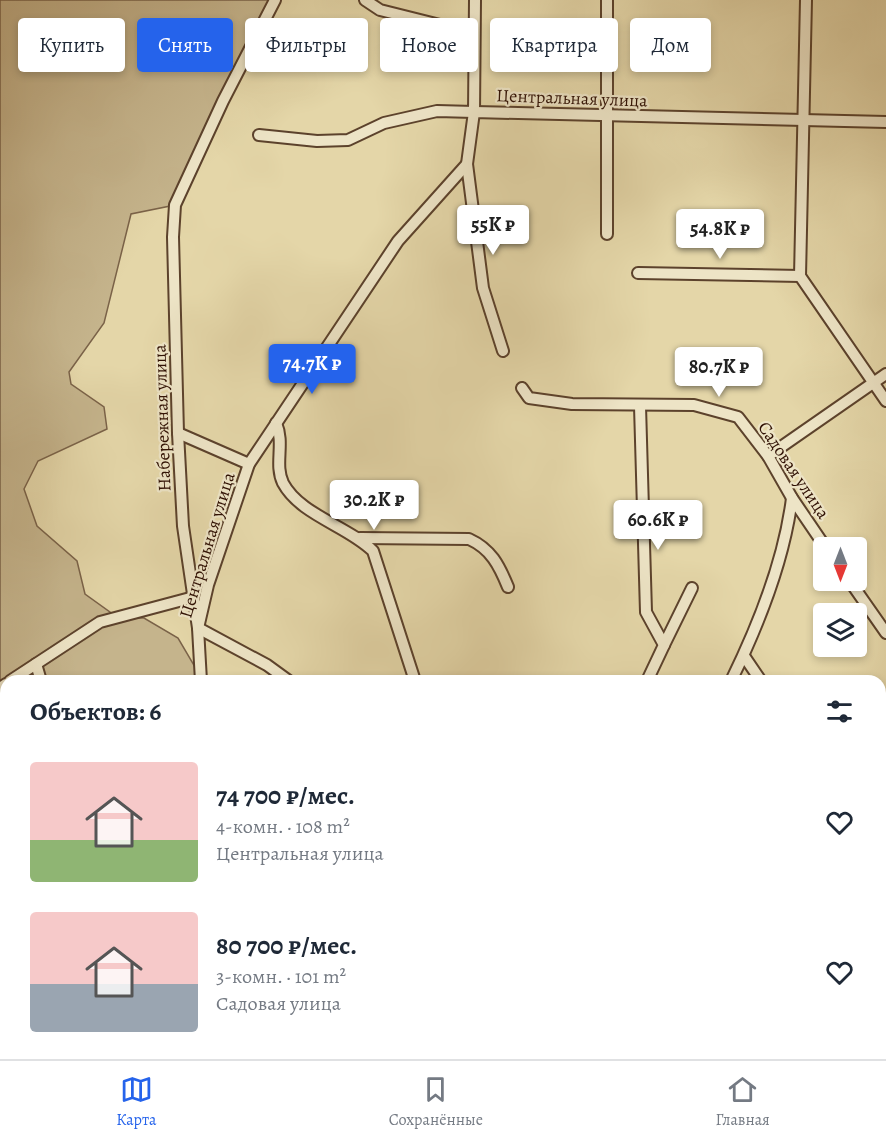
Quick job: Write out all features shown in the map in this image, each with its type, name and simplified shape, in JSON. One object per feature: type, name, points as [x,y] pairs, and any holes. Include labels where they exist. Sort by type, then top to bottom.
[{"type":"street","name":"Набережная улица","points":[[198,628],[183,526],[178,433],[175,205],[223,101],[275,0]]},
{"type":"street","points":[[365,0],[380,10],[412,18]]},
{"type":"street","points":[[473,18],[475,0]]},
{"type":"street","points":[[607,0],[607,234]]},
{"type":"street","points":[[806,0],[800,276],[886,401]]},
{"type":"street","points":[[259,135],[317,141],[348,140],[384,123],[437,111],[474,112],[473,72]]},
{"type":"street","name":"Центральная улица","points":[[201,675],[198,628],[221,541],[249,464],[398,242],[468,164],[474,112],[886,123]]},
{"type":"street","points":[[468,164],[483,288],[503,351]]},
{"type":"street","points":[[638,273],[800,276]]},
{"type":"street","points":[[768,456],[886,374]]},
{"type":"street","name":"Садовая улица","points":[[522,388],[529,398],[572,404],[694,405],[738,417],[768,456],[792,498],[819,537]]},
{"type":"street","points":[[640,406],[646,612],[664,645]]},
{"type":"street","points":[[276,423],[282,441],[279,468],[284,484],[320,516],[360,538],[373,550],[381,569],[413,675]]},
{"type":"street","points":[[178,433],[249,464]]},
{"type":"street","points":[[734,675],[744,656],[778,566],[788,528],[792,498]]},
{"type":"street","points":[[360,538],[468,539],[484,546],[498,564],[508,588]]},
{"type":"street","points":[[650,675],[692,588]]},
{"type":"street","points":[[857,591],[886,633]]},
{"type":"street","points":[[19,675],[100,622],[194,597]]},
{"type":"street","points":[[198,628],[267,665],[281,675]]},
{"type":"street","points":[[744,656],[757,675]]},
{"type":"street","points":[[36,664],[39,675]]},
{"type":"shaded area","points":[[0,0],[275,0],[266,18],[245,18],[245,62],[175,205],[131,214],[104,323],[69,372],[71,384],[104,407],[107,429],[38,461],[24,489],[37,526],[77,561],[85,594],[117,617],[144,618],[178,638],[199,675],[0,675]]}]
